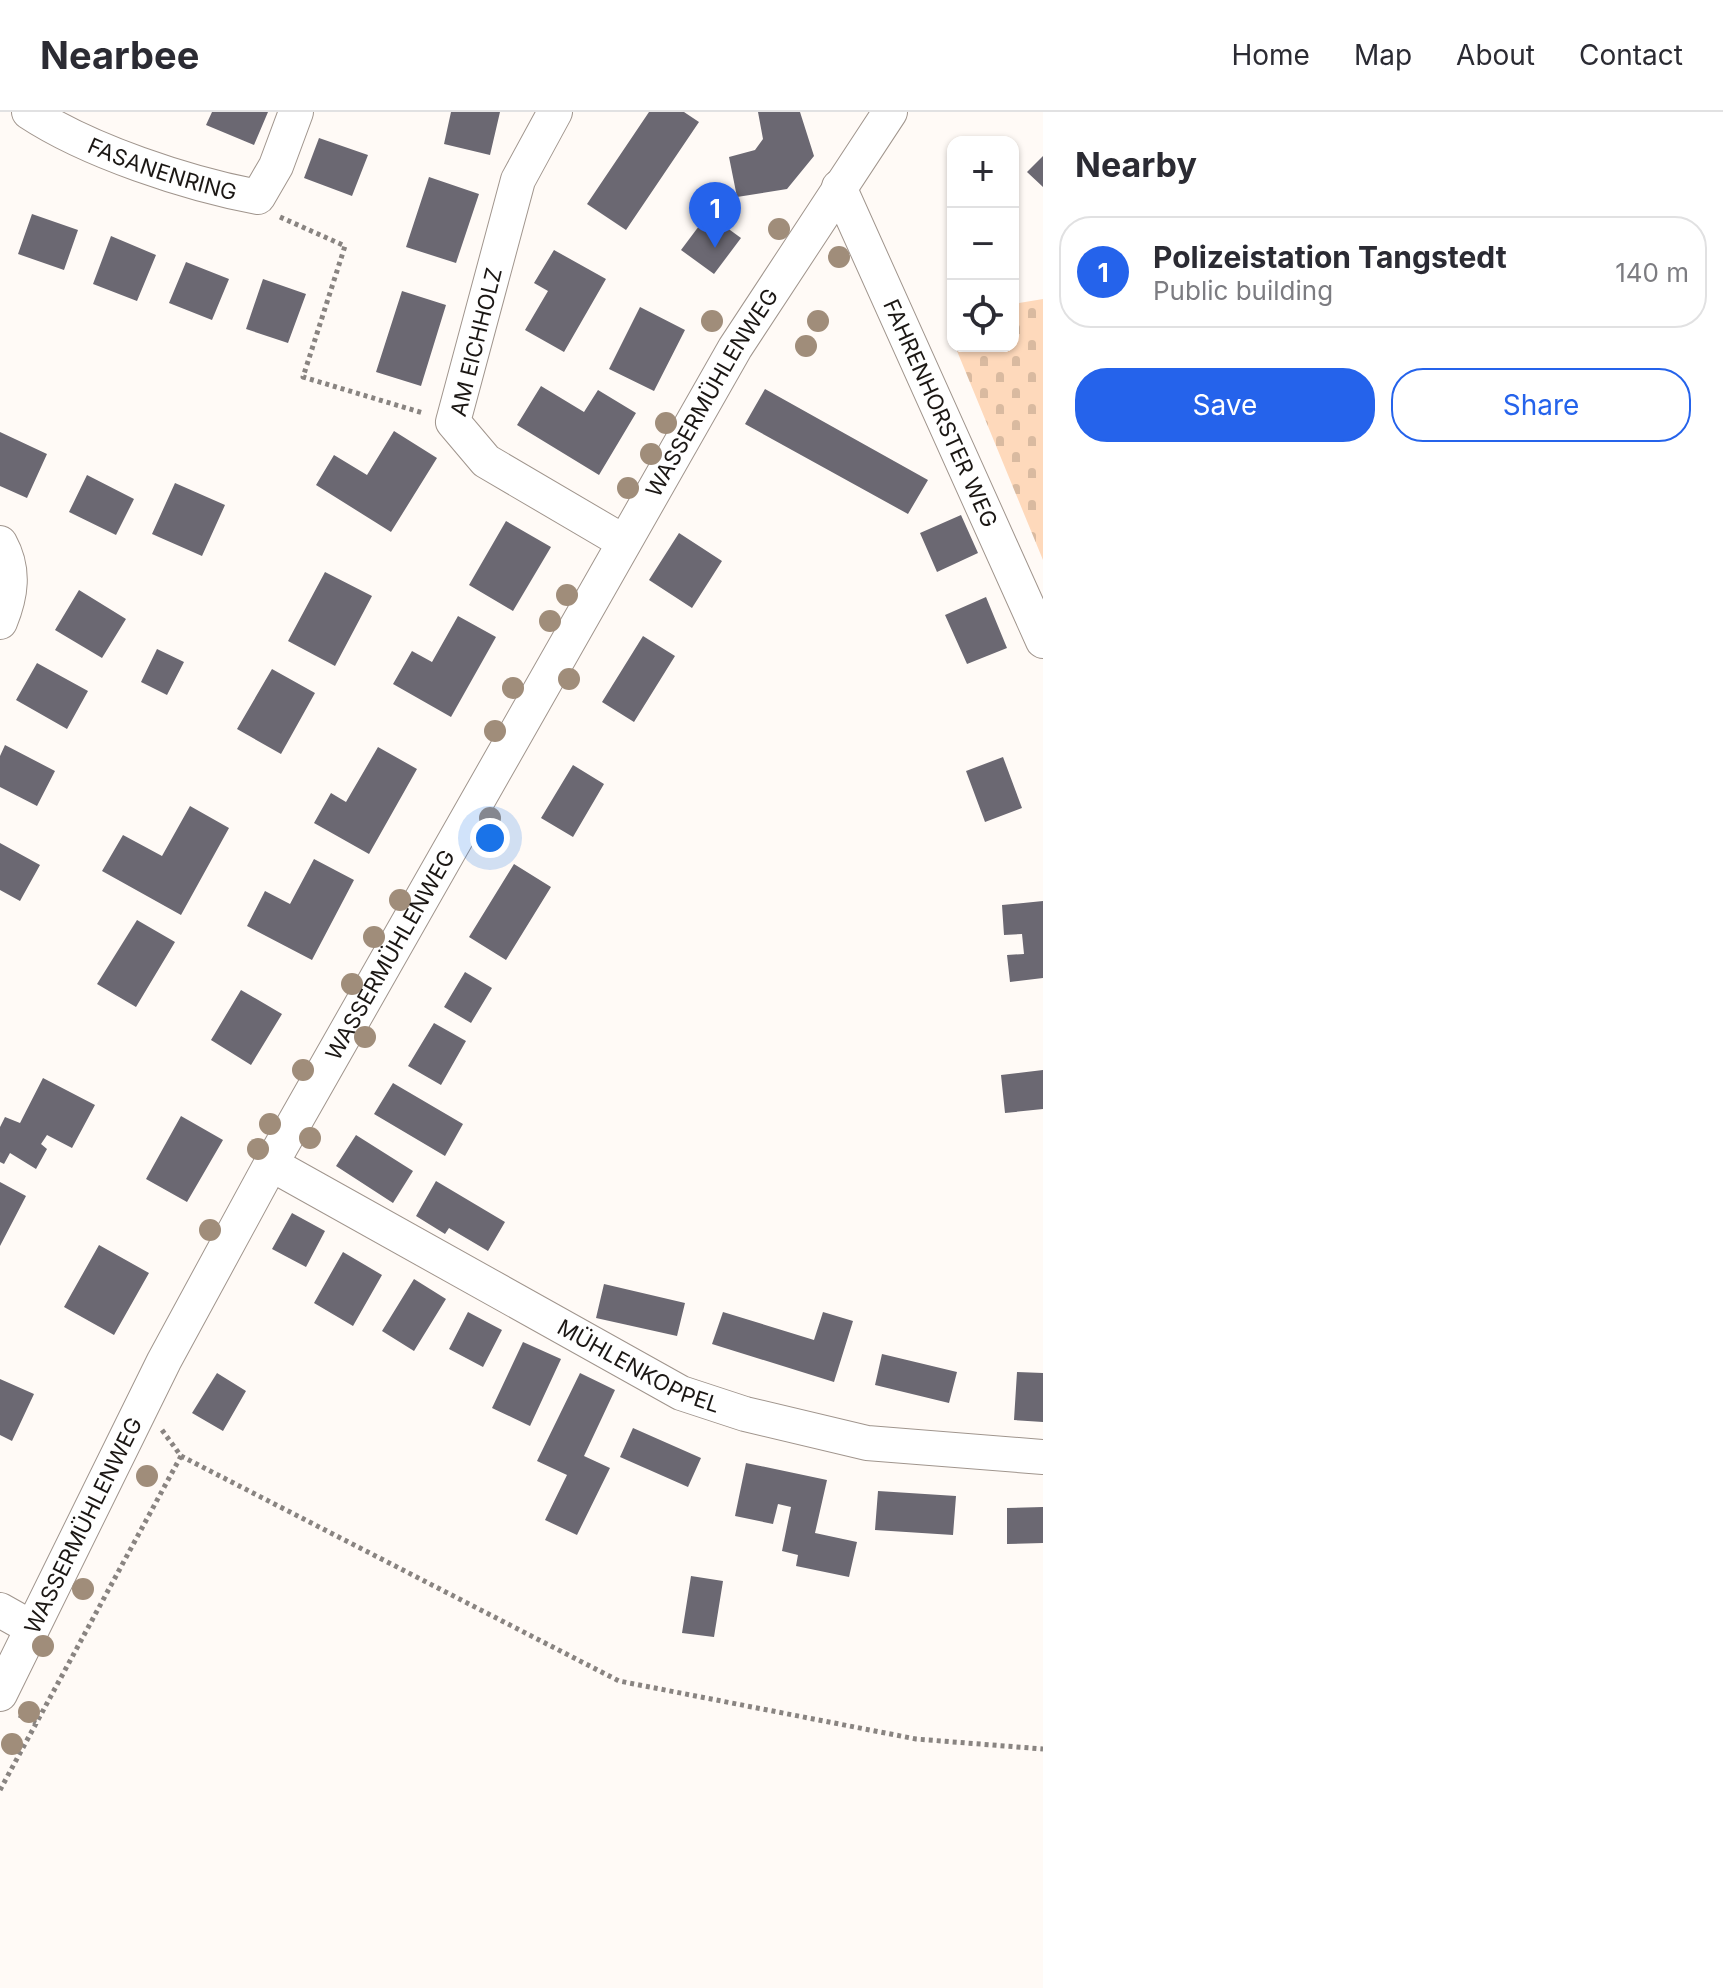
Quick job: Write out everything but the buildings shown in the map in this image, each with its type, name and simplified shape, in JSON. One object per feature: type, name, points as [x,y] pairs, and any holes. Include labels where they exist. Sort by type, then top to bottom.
[{"type":"street","name":"FASANENRING","points":[[29,112],[54,128],[205,188],[258,197],[276,166],[296,112]]},
{"type":"street","name":"AM EICHHOLZ","points":[[555,112],[518,180],[453,422],[486,461],[624,542]]},
{"type":"street","name":"WASSERMÜHLENWEG","points":[[0,1694],[164,1361],[271,1164],[735,348],[890,112]]},
{"type":"street","name":"FAHRENHORSTER WEG","points":[[839,187],[1043,641]]},
{"type":"street","points":[[0,543],[8,557],[11,581],[0,622]]},
{"type":"street","name":"MÜHLENKOPPEL","points":[[271,1164],[681,1393],[745,1414],[867,1443],[1043,1457]]},
{"type":"street","points":[[0,1610],[32,1628]]},
{"type":"path","points":[[245,194],[280,217],[345,246],[303,377],[453,422]]},
{"type":"path","points":[[0,1790],[181,1456],[619,1681],[916,1739],[1043,1749]]},
{"type":"green space","points":[[1043,299],[1043,560],[957,352],[1019,352],[1019,303]]},
{"type":"place","name":"Polizeistation Tangstedt","points":[[715,248]]}]
